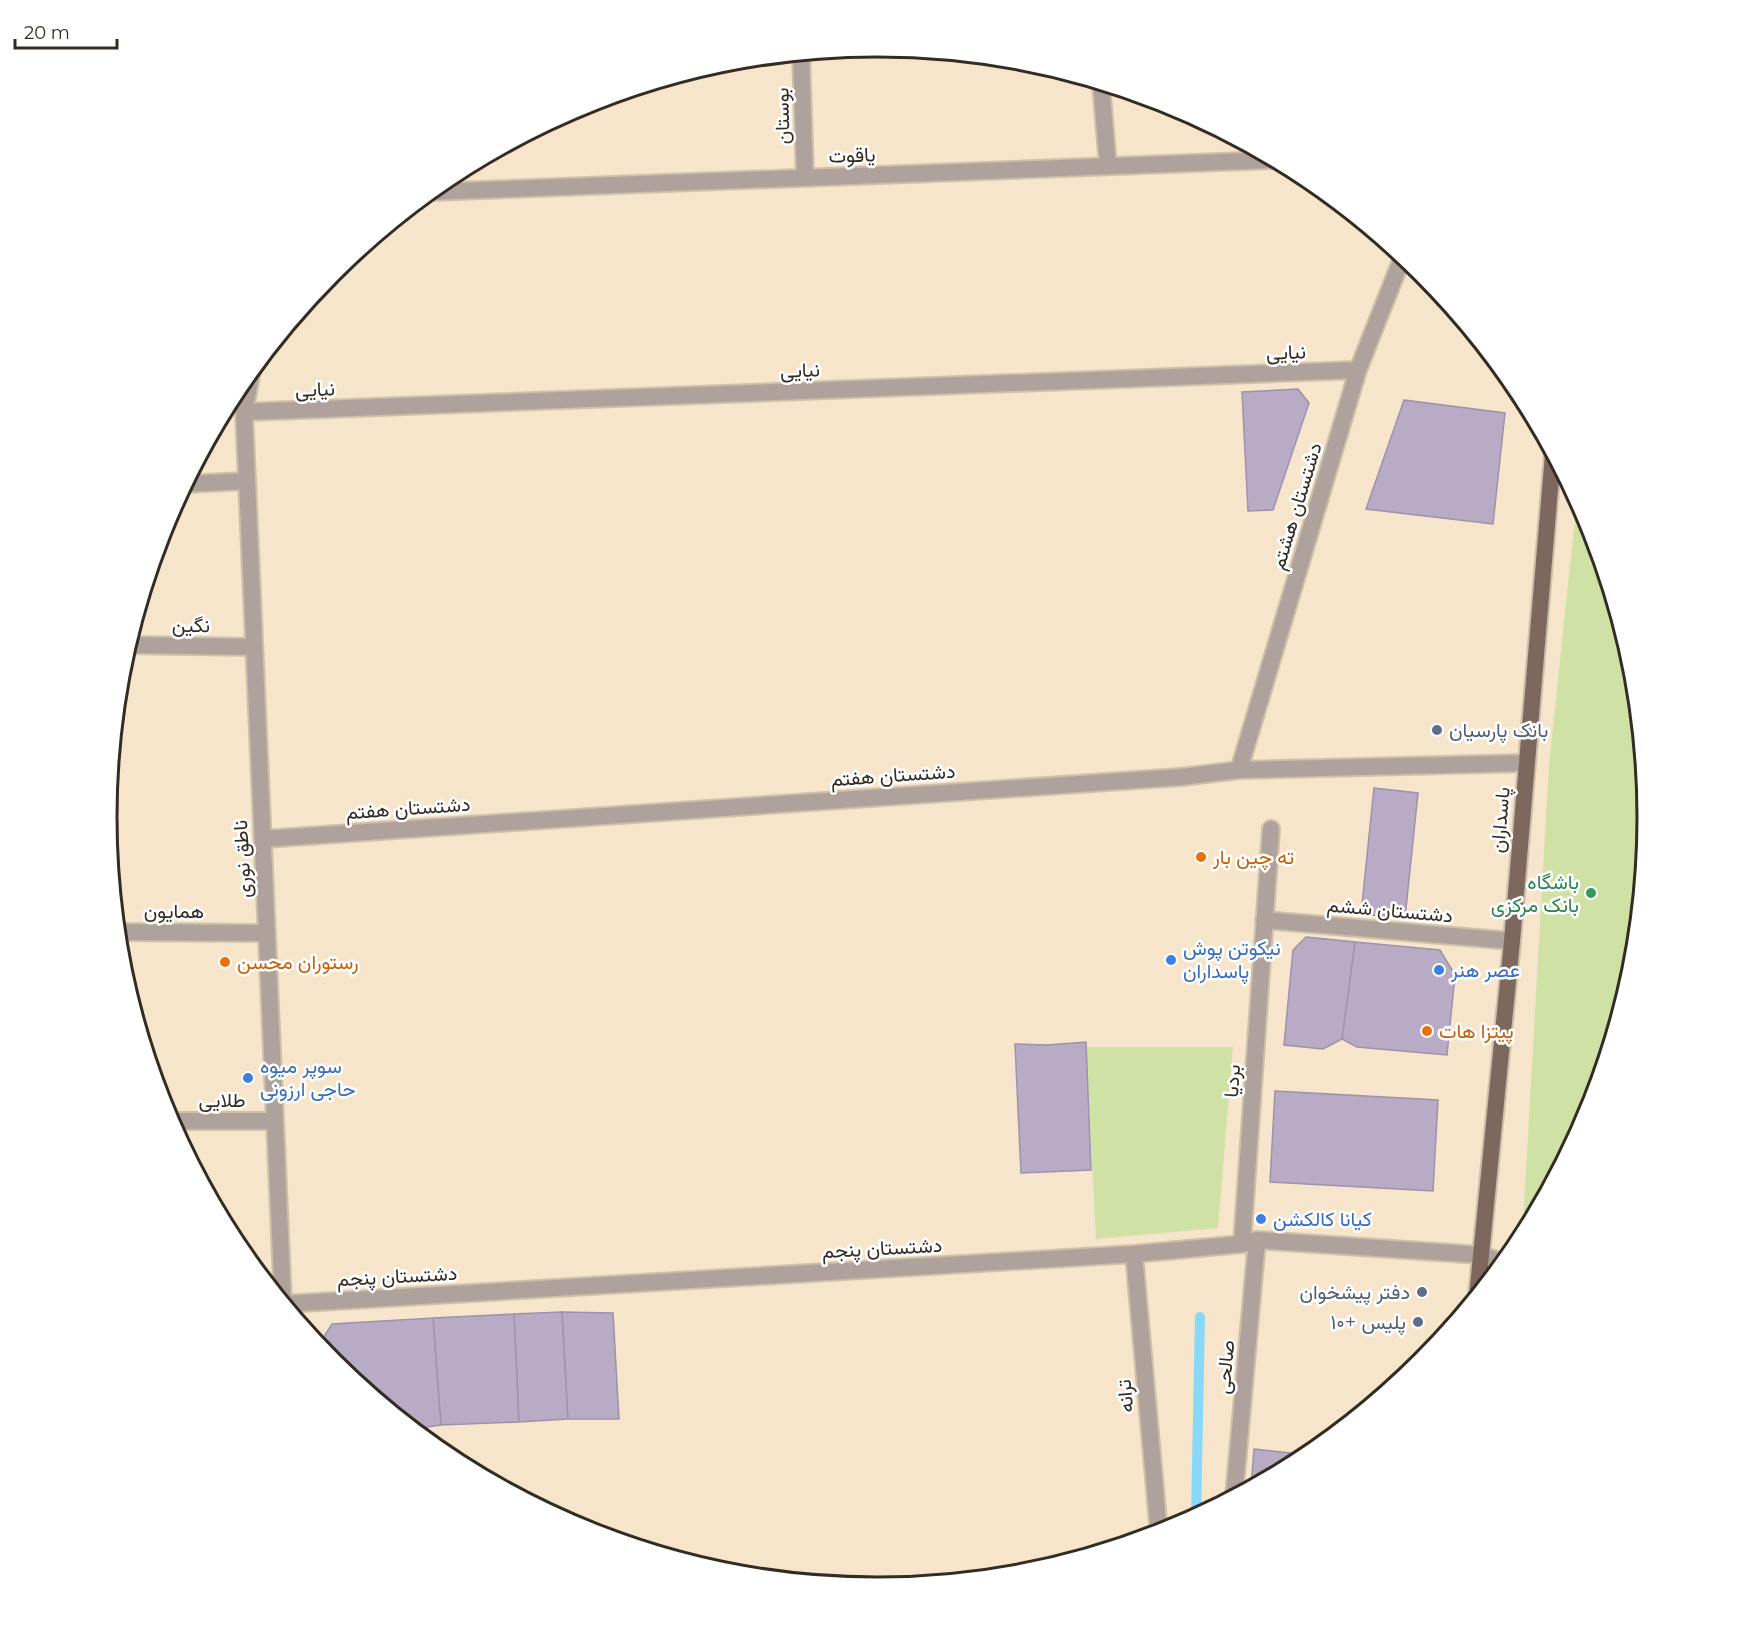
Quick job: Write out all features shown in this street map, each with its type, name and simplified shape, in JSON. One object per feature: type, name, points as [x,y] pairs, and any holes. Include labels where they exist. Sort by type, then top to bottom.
[{"type":"main road","name":"پاسداران","points":[[1479,1283],[1512,941],[1552,466]]},
{"type":"street","name":"بوستان","points":[[801,62],[805,178]]},
{"type":"street","points":[[1102,91],[1108,166]]},
{"type":"street","name":"یاقوت","points":[[446,191],[1260,161]]},
{"type":"street","name":"دشتستان هشتم","points":[[1239,770],[1358,370],[1399,265]]},
{"type":"street","name":"نیایی","points":[[244,412],[1358,370]]},
{"type":"street","name":"ناطق نوری","points":[[244,412],[248,391]]},
{"type":"street","name":"ناطق نوری","points":[[242,400],[283,1291]]},
{"type":"street","points":[[194,484],[246,481]]},
{"type":"street","name":"نگین","points":[[137,645],[254,646]]},
{"type":"street","name":"دشتستان هفتم","points":[[262,839],[1181,777],[1239,770],[1526,764]]},
{"type":"street","name":"بردیا","points":[[1250,1242],[1264,920],[1271,829]]},
{"type":"street","name":"دشتستان ششم","points":[[1264,920],[1512,941]]},
{"type":"street","name":"همایون","points":[[126,932],[267,933]]},
{"type":"street","name":"طلایی","points":[[180,1121],[275,1120]]},
{"type":"street","name":"دشتستان پنجم","points":[[293,1303],[1134,1254],[1250,1242],[1482,1255],[1496,1260]]},
{"type":"street","name":"صالحی","points":[[1235,1489],[1250,1242]]},
{"type":"street","name":"ترانه","points":[[1134,1254],[1158,1524]]},
{"type":"green space","name":"باشگاه بانک مرکزی","points":[[1575,515],[1598,573],[1623,669],[1636,768],[1638,818],[1636,867],[1623,966],[1598,1062],[1560,1154],[1523,1219],[1549,765]]},
{"type":"green space","points":[[1086,1047],[1233,1047],[1218,1228],[1096,1239]]},
{"type":"building","points":[[1298,389],[1309,403],[1273,510],[1248,511],[1242,392]]},
{"type":"building","points":[[1404,400],[1505,413],[1493,524],[1366,509]]},
{"type":"building","points":[[1374,788],[1418,793],[1405,918],[1361,914]]},
{"type":"building","points":[[1306,937],[1355,942],[1342,1039],[1323,1049],[1284,1045],[1293,950]]},
{"type":"building","points":[[1355,942],[1440,950],[1455,975],[1447,1055],[1357,1047],[1342,1039]]},
{"type":"building","points":[[1086,1042],[1091,1170],[1021,1173],[1015,1044],[1047,1045]]},
{"type":"building","points":[[1275,1091],[1438,1100],[1433,1191],[1270,1182]]},
{"type":"building","points":[[562,1312],[568,1419],[519,1422],[514,1314]]},
{"type":"building","points":[[562,1312],[613,1313],[619,1419],[568,1419]]},
{"type":"building","points":[[514,1314],[519,1422],[441,1425],[433,1318]]},
{"type":"building","points":[[433,1318],[441,1425],[424,1427],[376,1389],[325,1339],[325,1335],[332,1324]]},
{"type":"building","points":[[1254,1449],[1294,1453],[1258,1476],[1252,1479]]},
{"type":"waterway","points":[[1196,1508],[1200,1317]]},
{"type":"place","name":"بانک پارسیان","points":[[1437,730]]},
{"type":"place","name":"ته چین بار","points":[[1201,857]]},
{"type":"place","name":"باشگاه بانک مرکزی","points":[[1591,893]]},
{"type":"place","name":"نیکوتن پوش پاسداران","points":[[1171,960]]},
{"type":"place","name":"رستوران محسن","points":[[225,962]]},
{"type":"place","name":"عصر هنر","points":[[1439,970]]},
{"type":"place","name":"پیتزا هات","points":[[1427,1031]]},
{"type":"place","name":"سوپر میوه حاجی ارزونی","points":[[248,1078]]},
{"type":"place","name":"کیانا کالکشن","points":[[1261,1219]]},
{"type":"place","name":"دفتر پیشخوان","points":[[1422,1292]]},
{"type":"place","name":"پلیس +۱۰","points":[[1418,1322]]}]
